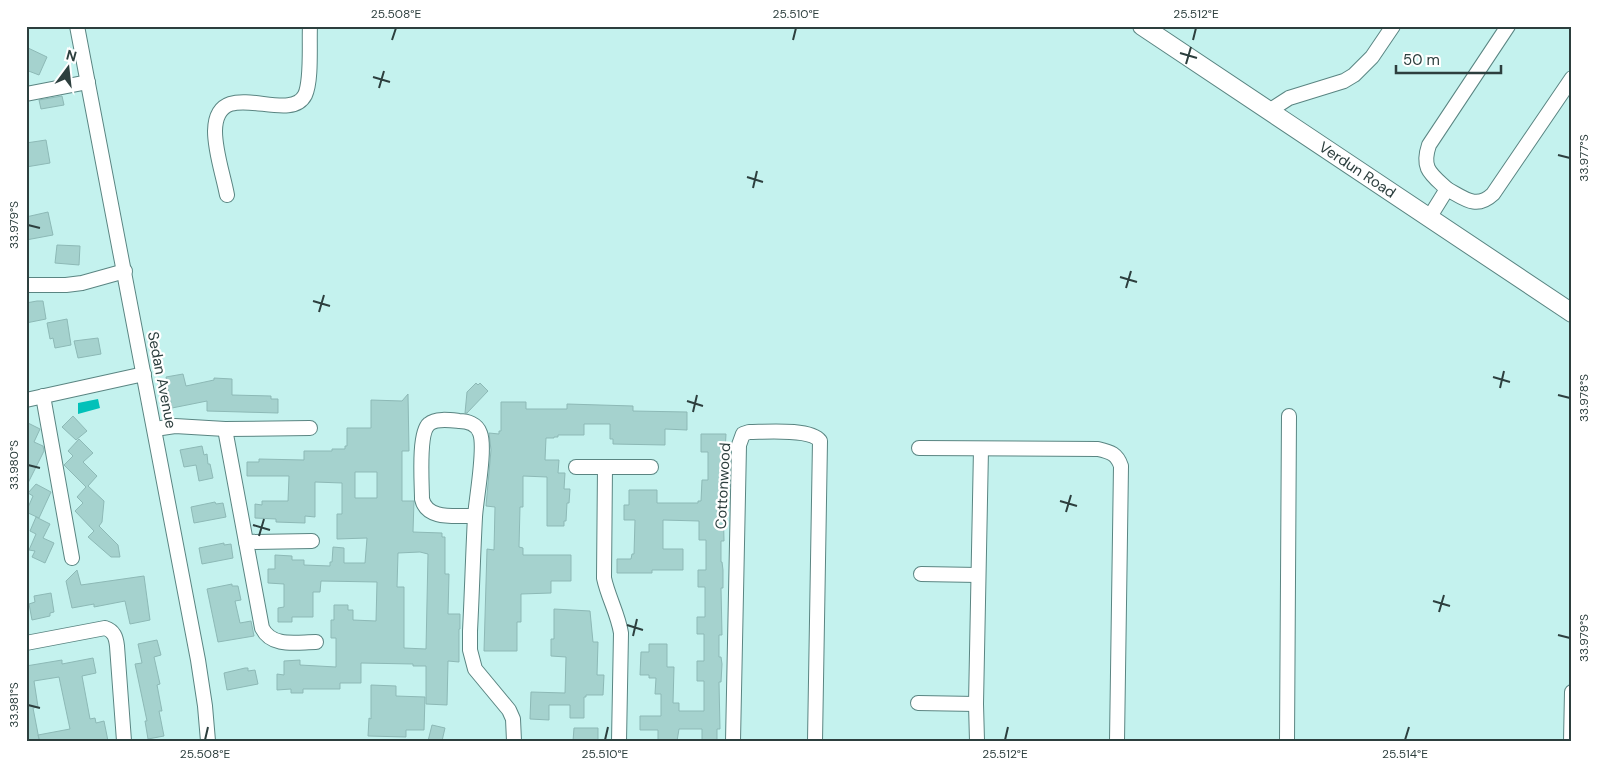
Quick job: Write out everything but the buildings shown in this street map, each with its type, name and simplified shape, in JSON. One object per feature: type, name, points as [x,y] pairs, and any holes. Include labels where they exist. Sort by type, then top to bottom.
[{"type":"street","name":"Sedan Avenue","points":[[77,26],[198,660],[206,706],[208,741]]},
{"type":"street","points":[[227,195],[215,130],[220,112],[224,106],[238,102],[286,105],[295,104],[301,100],[308,86],[310,26]]},
{"type":"street","name":"Verdun Road","points":[[1142,26],[1428,218],[1570,307]]},
{"type":"street","points":[[1269,111],[1289,98],[1331,85],[1354,75],[1372,57],[1393,26]]},
{"type":"street","points":[[1508,26],[1429,145],[1426,155],[1429,172],[1447,189],[1470,202],[1487,200],[1572,78]]},
{"type":"street","points":[[26,94],[88,82]]},
{"type":"street","points":[[1428,218],[1447,189]]},
{"type":"street","points":[[26,285],[82,283],[125,270]]},
{"type":"street","points":[[26,400],[144,374]]},
{"type":"street","points":[[43,396],[72,558]]},
{"type":"street","points":[[1287,741],[1289,416]]},
{"type":"street","points":[[475,516],[439,515],[430,512],[424,506],[422,499],[424,435],[428,425],[433,422],[439,420],[467,422],[476,427],[481,434],[470,631],[472,660],[480,676],[509,710],[513,719],[514,741]]},
{"type":"street","points":[[155,429],[176,426],[225,429],[310,428]]},
{"type":"street","points":[[225,429],[262,628],[269,638],[281,642],[316,642]]},
{"type":"street","name":"Cottonwood","points":[[733,741],[739,446],[743,434],[749,432],[805,433],[815,436],[820,441],[815,741]]},
{"type":"street","points":[[919,448],[1098,450],[1109,451],[1119,459],[1121,466],[1117,741]]},
{"type":"street","points":[[977,741],[976,704],[981,449]]},
{"type":"street","points":[[576,466],[651,467]]},
{"type":"street","points":[[605,467],[604,578],[606,590],[619,618],[621,633],[619,741]]},
{"type":"street","points":[[246,542],[312,541]]},
{"type":"street","points":[[921,574],[978,575]]},
{"type":"street","points":[[26,643],[105,628],[112,632],[117,646],[124,741]]},
{"type":"street","points":[[1571,741],[1572,692]]},
{"type":"street","points":[[918,703],[976,704]]},
{"type":"water","points":[[98,399],[100,408],[78,414],[78,403]]}]
